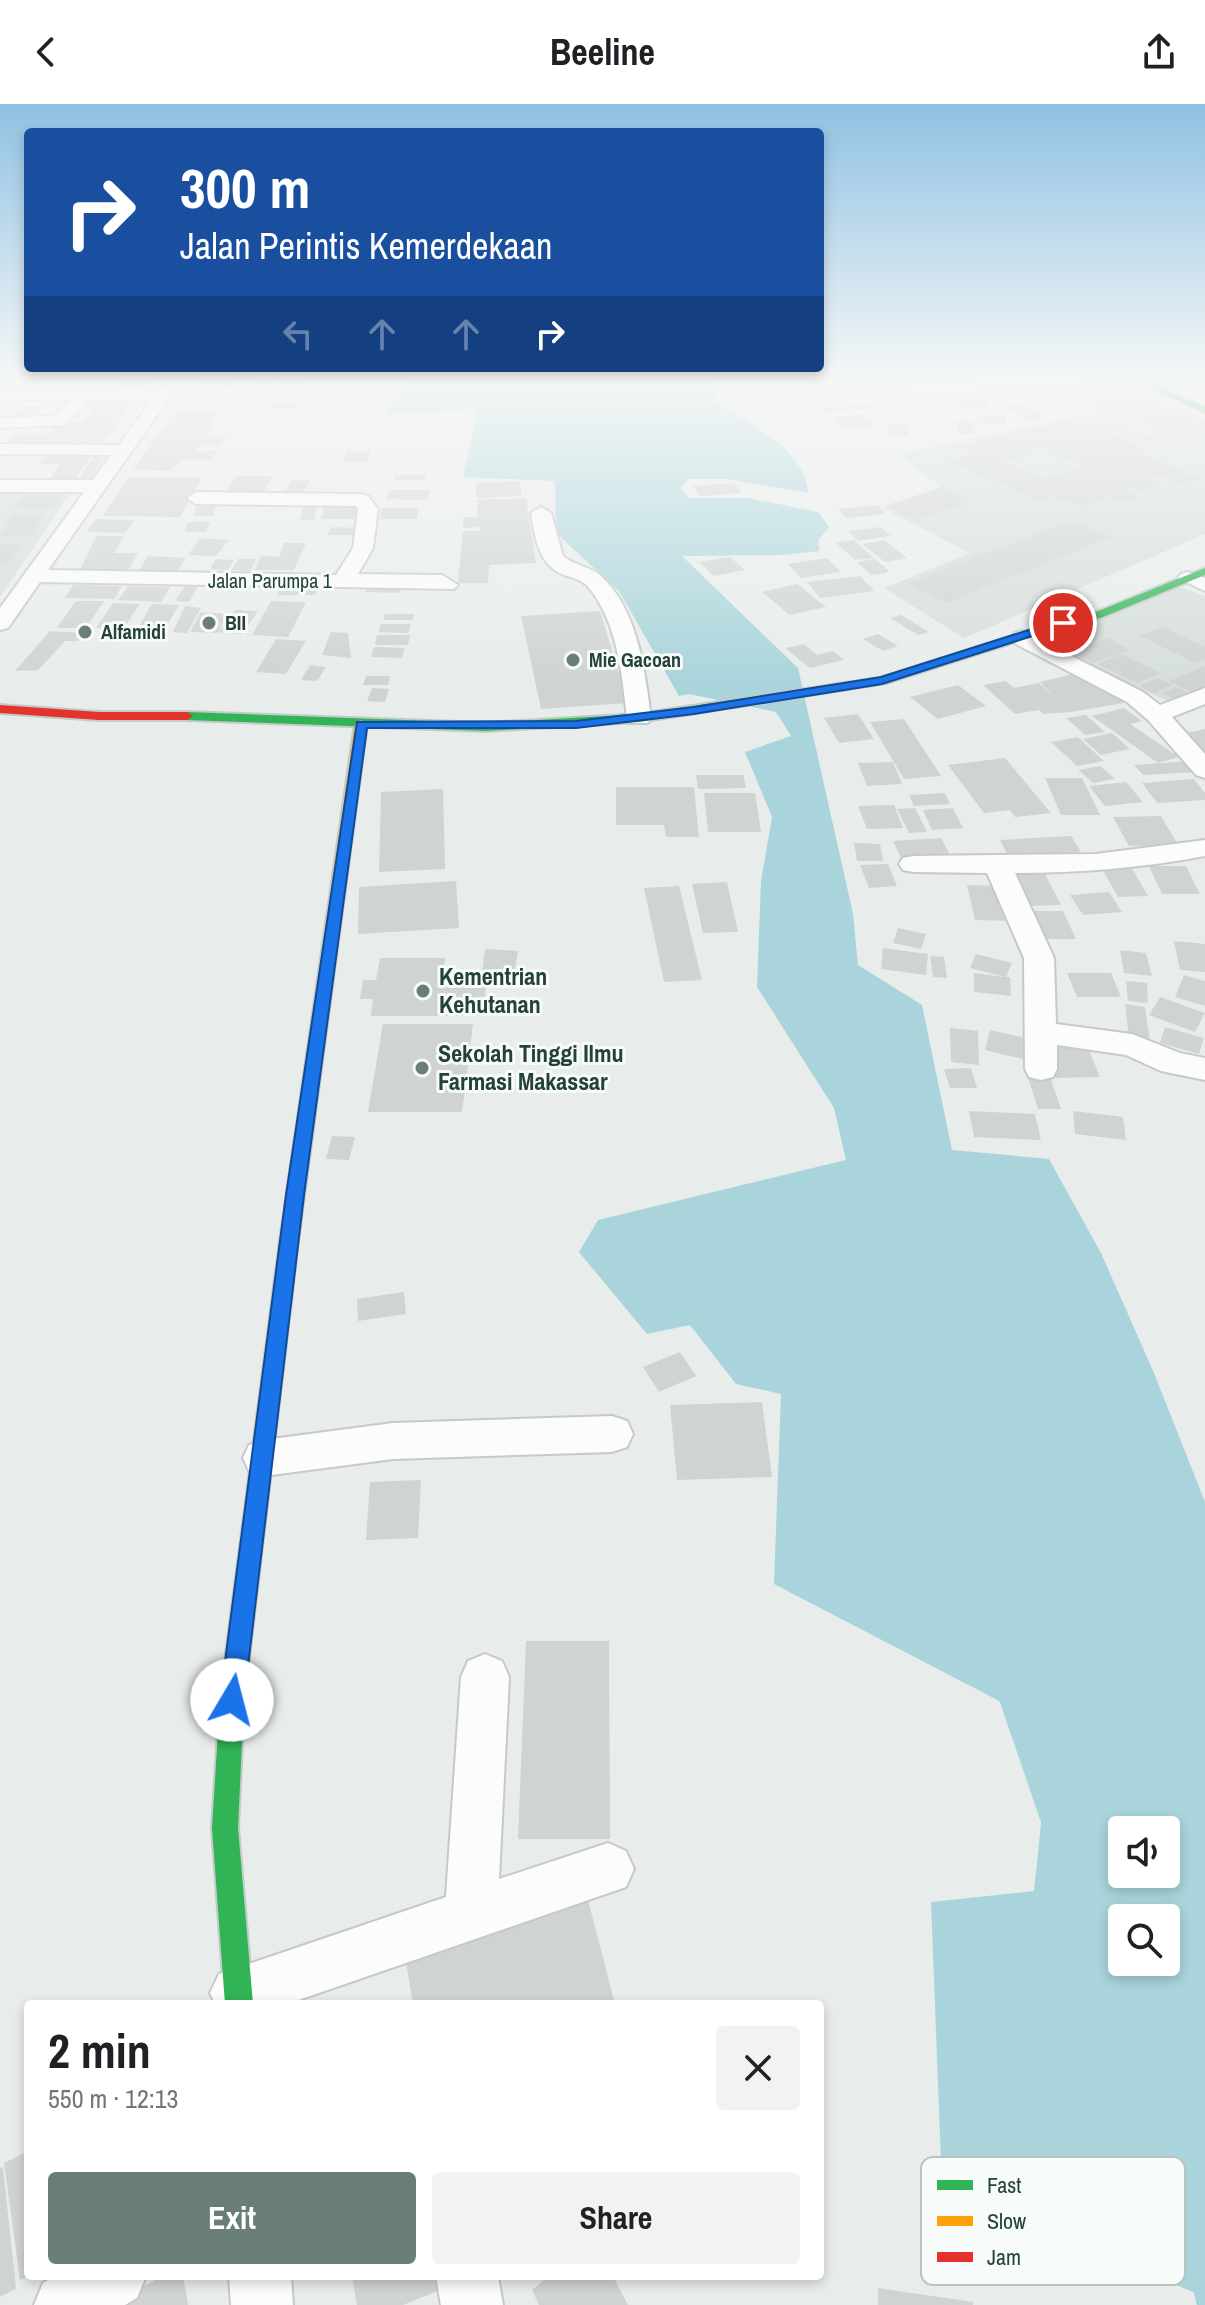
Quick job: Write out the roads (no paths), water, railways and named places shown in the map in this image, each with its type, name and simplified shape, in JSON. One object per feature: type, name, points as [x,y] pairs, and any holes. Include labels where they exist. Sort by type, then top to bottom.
[{"type":"main road","points":[[1063,623],[1082,607],[1205,554]]},
{"type":"main road","points":[[0,709],[99,716],[153,715],[486,727],[639,718],[882,681],[1063,623],[1099,615],[1199,578]]},
{"type":"main road","points":[[0,698],[107,705],[153,715]]},
{"type":"main road","points":[[239,1999],[225,1828],[232,1700],[295,1195],[361,724]]},
{"type":"street","points":[[0,623],[37,576],[102,480]]},
{"type":"street","points":[[0,486],[98,486]]},
{"type":"street","name":"Jalan Parumpa 1","points":[[37,576],[306,583],[344,580],[363,548],[367,503],[351,499],[196,498]]},
{"type":"street","points":[[541,513],[554,560],[565,568],[590,577],[613,609],[628,649],[639,718]]},
{"type":"street","points":[[344,580],[442,581],[447,585]]},
{"type":"street","points":[[1022,638],[1115,685],[1157,715],[1205,770]]},
{"type":"street","points":[[1157,715],[1205,695]]},
{"type":"street","points":[[970,835],[991,865],[1039,958],[1041,1069]]},
{"type":"street","points":[[913,864],[991,865],[1147,859],[1205,848]]},
{"type":"street","points":[[1040,1032],[1132,1045],[1173,1063],[1205,1069]]},
{"type":"street","points":[[264,1458],[393,1441],[612,1434]]},
{"type":"street","points":[[471,1913],[485,1677]]},
{"type":"street","points":[[239,1999],[471,1913],[608,1869]]},
{"type":"street","points":[[65,2305],[108,2280]]},
{"type":"street","points":[[260,2280],[262,2305]]},
{"type":"street","points":[[468,2280],[472,2305]]},
{"type":"water","points":[[525,480],[688,480],[681,488],[688,498],[748,498],[818,512],[829,527],[818,541],[819,551],[782,555],[682,556],[798,668],[853,914],[858,965],[922,1005],[952,1150],[1049,1159],[1101,1253],[1154,1373],[1205,1502],[1205,2297],[1176,2285],[1185,2285],[1185,2157],[941,2157],[931,1902],[1034,1891],[1051,1728],[774,1584],[781,1394],[736,1384],[690,1325],[647,1334],[579,1252],[598,1220],[846,1160],[834,1108],[757,987],[761,881],[772,817],[745,752],[791,736],[776,712],[689,694],[679,696],[619,591],[556,533],[555,481]]},
{"type":"water","points":[[732,480],[806,480],[808,493]]},
{"type":"waterway","points":[[1021,1653],[1110,1904]]},
{"type":"waterway","points":[[1200,2284],[1205,2305]]},
{"type":"place","name":"BII","points":[[209,623]]},
{"type":"place","name":"Alfamidi","points":[[85,632]]},
{"type":"place","name":"Mie Gacoan","points":[[573,660]]},
{"type":"place","name":"Kementrian Kehutanan","points":[[423,991]]},
{"type":"place","name":"Sekolah Tinggi Ilmu Farmasi Makassar","points":[[422,1068]]}]
